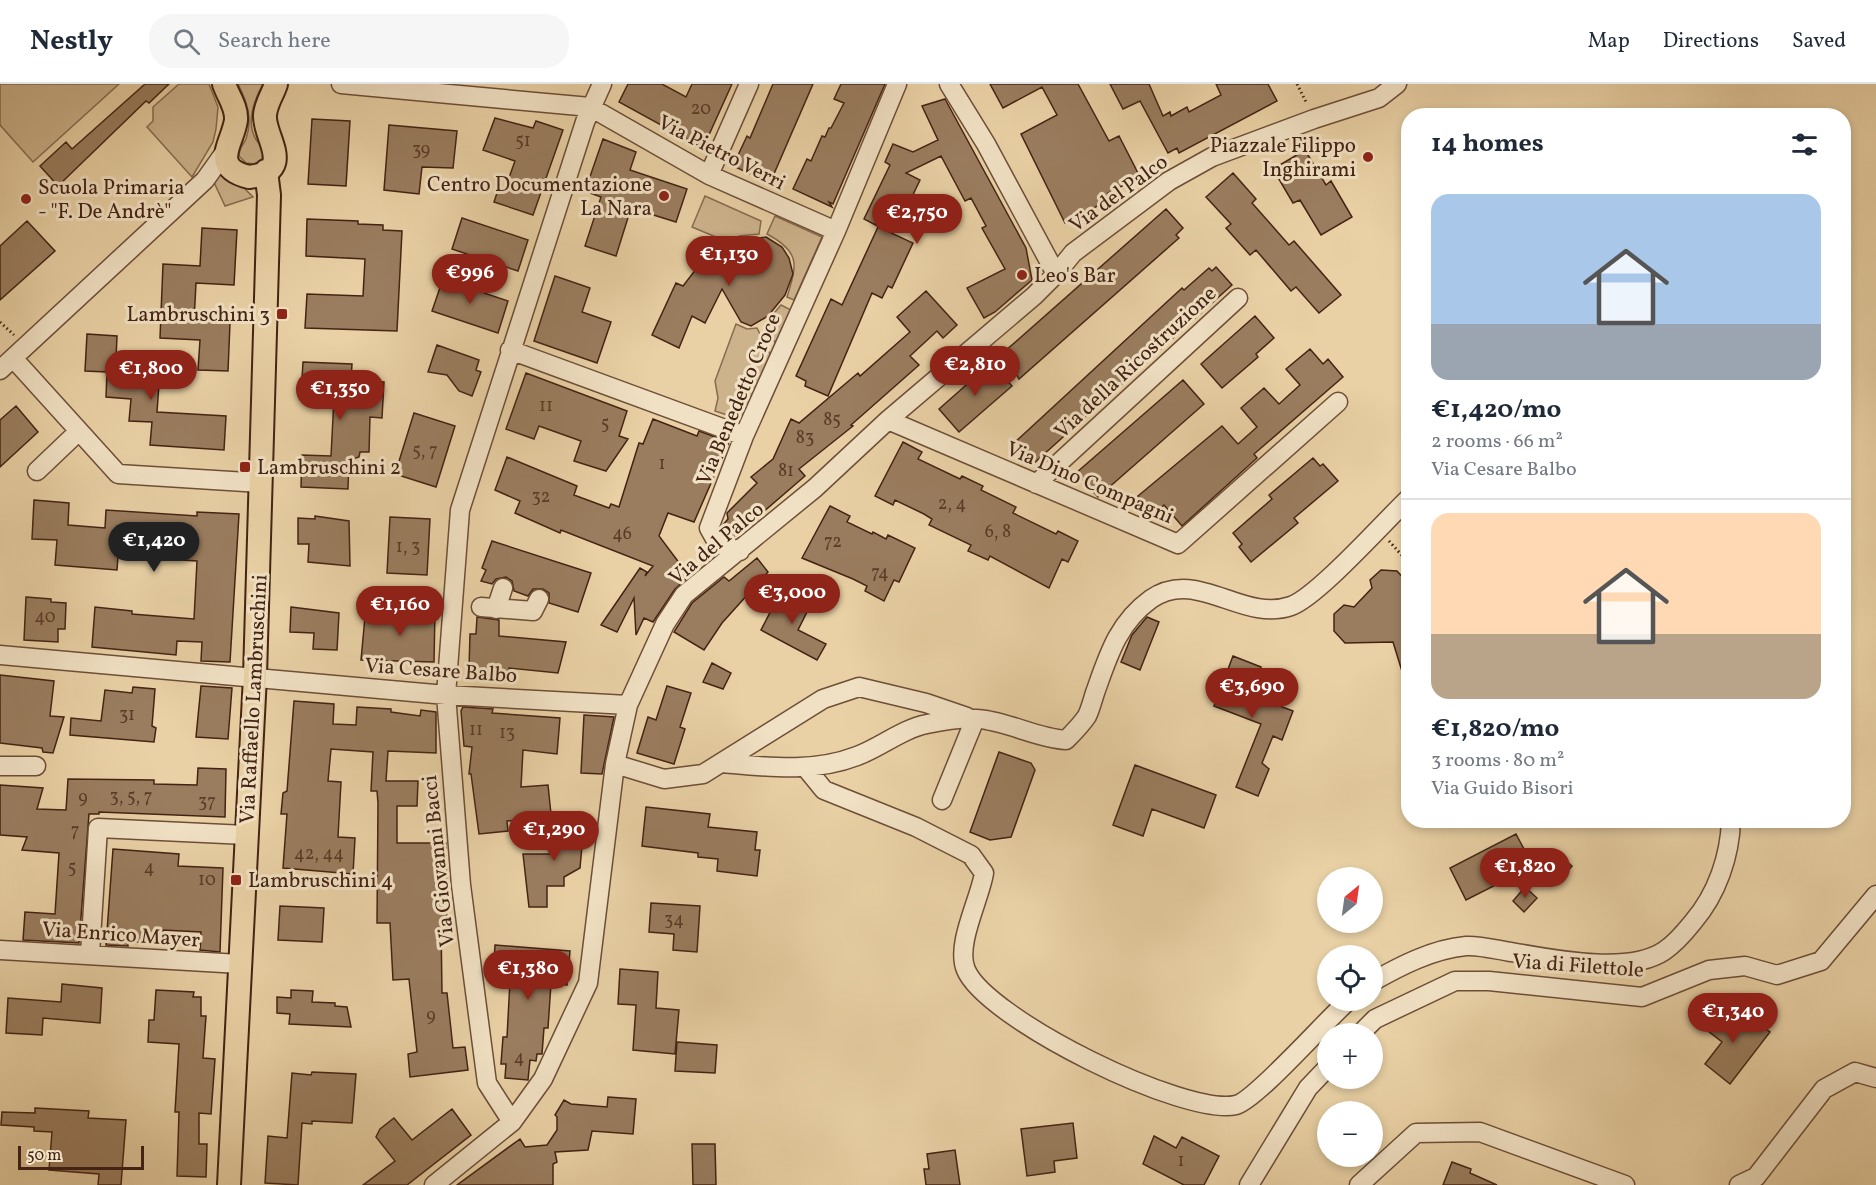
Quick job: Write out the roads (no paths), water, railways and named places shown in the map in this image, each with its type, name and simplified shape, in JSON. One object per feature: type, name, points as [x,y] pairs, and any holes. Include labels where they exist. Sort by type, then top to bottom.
[{"type":"main road","points":[[224,84],[236,113],[232,134],[225,152],[231,168],[258,174],[274,161],[276,150],[266,129],[265,114],[276,84]]},
{"type":"main road","name":"Via Raffaello Lambruschini","points":[[229,1185],[255,676],[262,483],[267,213],[258,174]]},
{"type":"street","name":"Via Pietro Verri","points":[[341,84],[590,107],[709,175],[836,231]]},
{"type":"street","name":"Via Giovanni Bacci","points":[[512,1122],[487,1083],[461,885],[446,695],[460,510],[590,107],[602,84]]},
{"type":"street","points":[[709,175],[749,84]]},
{"type":"street","name":"Via Benedetto Croce","points":[[740,551],[718,544],[709,528],[744,436],[836,231],[897,84]]},
{"type":"street","points":[[948,84],[986,144],[1056,274]]},
{"type":"street","name":"Via del Palco","points":[[434,1185],[512,1122],[543,1080],[588,984],[615,764],[628,705],[665,624],[684,596],[815,488],[888,420],[1034,296],[1073,253],[1152,194],[1212,157],[1314,119],[1379,98],[1397,84]]},
{"type":"street","points":[[225,152],[205,180],[7,364],[79,431],[118,474],[262,483]]},
{"type":"street","name":"Via della Ricostruzione","points":[[1036,484],[1238,298]]},
{"type":"street","points":[[510,350],[744,436]]},
{"type":"street","name":"Via Dino Compagni","points":[[888,420],[1178,544],[1338,402]]},
{"type":"street","points":[[37,471],[79,431]]},
{"type":"street","points":[[722,763],[806,768],[856,757],[888,743],[909,729],[928,723],[990,720],[1046,738],[1066,740],[1087,715],[1113,644],[1132,613],[1152,598],[1169,589],[1194,588],[1254,609],[1273,610],[1293,606],[1322,583],[1401,506]]},
{"type":"street","points":[[503,588],[489,608],[533,611],[539,599]]},
{"type":"street","name":"Via Cesare Balbo","points":[[0,655],[255,676],[446,695],[628,705]]},
{"type":"street","points":[[615,764],[664,779],[703,774],[823,699],[859,687],[926,703],[975,720]]},
{"type":"street","points":[[942,800],[975,720]]},
{"type":"street","points":[[0,766],[36,766]]},
{"type":"street","points":[[806,768],[824,790],[916,827],[971,855],[984,873],[967,932],[965,969],[978,988],[1042,1035],[1079,1056],[1181,1099],[1217,1107],[1238,1105],[1254,1095],[1336,1011]]},
{"type":"street","points":[[90,954],[98,828],[246,835]]},
{"type":"street","points":[[1383,976],[1396,968],[1433,954],[1467,946],[1577,963],[1639,960],[1663,952],[1678,940],[1701,913],[1720,877],[1731,842],[1731,828]]},
{"type":"street","name":"Via di Filettole","points":[[1371,1023],[1376,1018],[1455,981],[1488,981],[1642,996],[1709,970],[1745,966],[1777,975],[1821,961],[1876,895]]},
{"type":"street","name":"Via Enrico Mayer","points":[[0,950],[240,964]]},
{"type":"street","points":[[1739,1185],[1756,1177],[1824,1089],[1855,1072],[1876,1078]]},
{"type":"street","points":[[1249,1185],[1308,1088],[1317,1079]]},
{"type":"street","points":[[1359,1185],[1416,1133],[1480,1132],[1625,1185]]},
{"type":"place","name":"Piazzale Filippo Inghirami","points":[[1368,157]]},
{"type":"place","name":"Centro Documentazione La Nara","points":[[664,196]]},
{"type":"place","name":"Scuola Primaria - \"F. De Andrè\"","points":[[26,199]]},
{"type":"place","name":"Leo's Bar","points":[[1022,275]]},
{"type":"place","name":"Lambruschini 3","points":[[282,314]]},
{"type":"place","name":"Lambruschini 2","points":[[245,467]]},
{"type":"place","name":"Lambruschini 4","points":[[236,880]]}]
